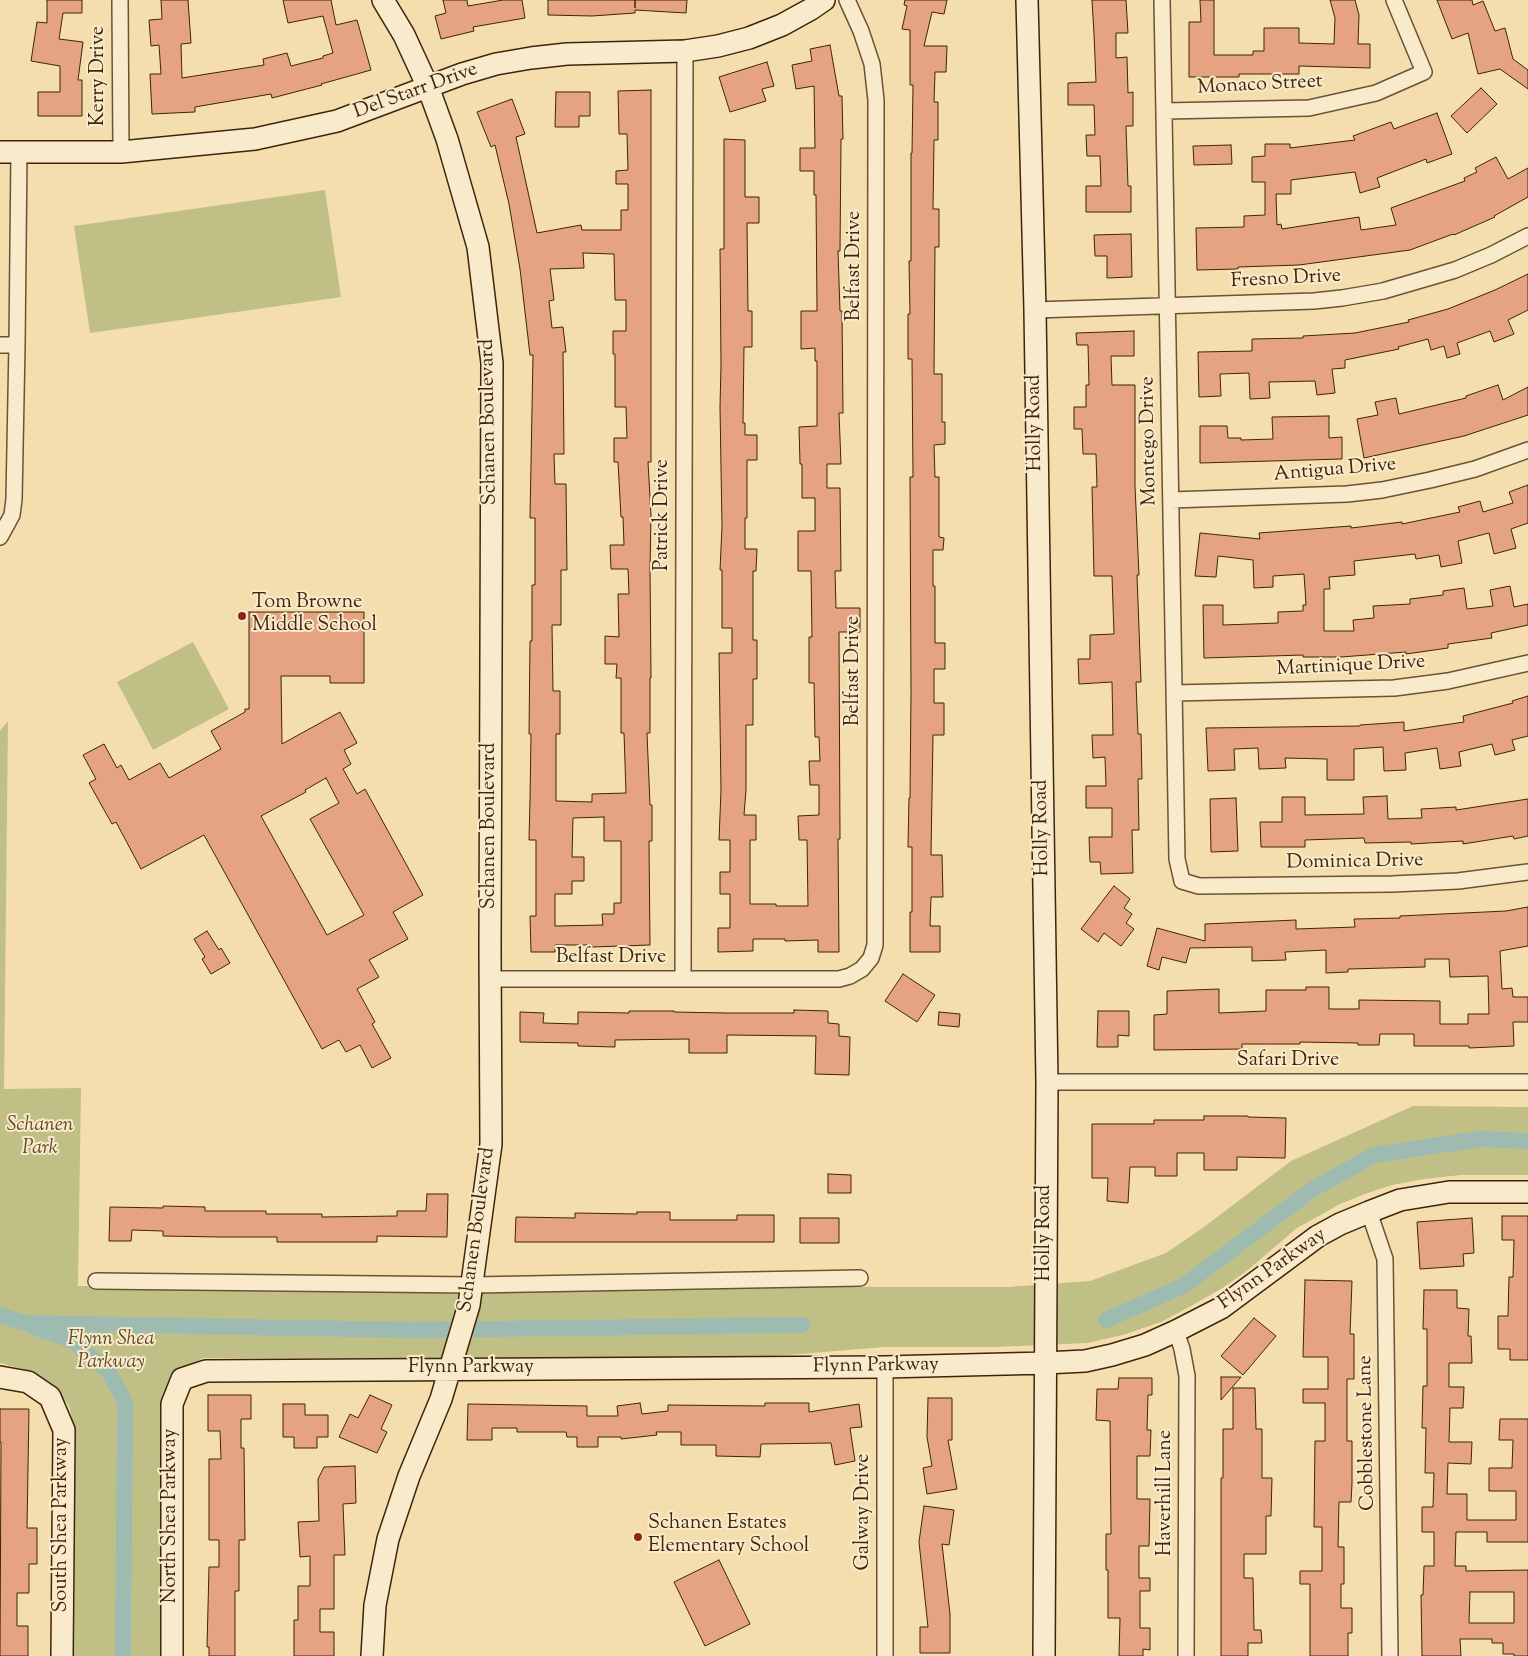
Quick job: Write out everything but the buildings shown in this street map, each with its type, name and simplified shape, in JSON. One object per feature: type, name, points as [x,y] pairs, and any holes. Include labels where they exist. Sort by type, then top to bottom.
[{"type":"street","name":"Kerry Drive","points":[[120,0],[121,152]]},
{"type":"street","name":"Schanen Boulevard","points":[[372,1656],[375,1605],[388,1539],[409,1476],[441,1399],[460,1340],[471,1295],[491,1144],[492,362],[478,247],[447,139],[428,87],[404,35],[382,0]]},
{"type":"street","name":"Del Starr Drive","points":[[9,152],[121,152],[255,139],[337,121],[462,74],[496,64],[567,54],[685,51],[718,46],[749,38],[782,24],[824,0]]},
{"type":"street","name":"Belfast Drive","points":[[490,979],[839,979],[850,976],[862,969],[871,958],[875,945],[876,100],[872,64],[861,31],[847,0]]},
{"type":"street","name":"Holly Road","points":[[1027,0],[1047,1082],[1044,1656]]},
{"type":"street","name":"Montego Drive","points":[[1162,0],[1177,859],[1182,881]]},
{"type":"street","name":"Monaco Street","points":[[1165,111],[1309,108],[1376,93],[1424,72],[1394,0]]},
{"type":"street","name":"Patrick Drive","points":[[683,978],[685,51]]},
{"type":"street","points":[[0,537],[12,515],[14,499],[17,345],[9,152]]},
{"type":"street","name":"Fresno Drive","points":[[1034,310],[1314,301],[1342,298],[1383,291],[1455,270],[1491,255],[1528,236]]},
{"type":"street","points":[[0,345],[17,345]]},
{"type":"street","name":"Antigua Drive","points":[[1171,500],[1347,494],[1382,490],[1475,469],[1528,450]]},
{"type":"street","name":"Martinique Drive","points":[[1174,693],[1394,688],[1448,681],[1528,663]]},
{"type":"street","name":"Dominica Drive","points":[[1182,881],[1199,886],[1392,884],[1458,881],[1528,872]]},
{"type":"street","name":"Safari Drive","points":[[1047,1082],[1528,1082]]},
{"type":"street","name":"Flynn Parkway","points":[[182,1379],[206,1371],[450,1368],[885,1367],[1085,1361],[1145,1345],[1176,1332],[1221,1308],[1318,1236],[1340,1224],[1400,1200],[1449,1192],[1528,1192]]},
{"type":"street","name":"Cobblestone Lane","points":[[1369,1212],[1385,1259],[1390,1656]]},
{"type":"street","points":[[96,1281],[471,1295],[860,1278]]},
{"type":"street","name":"Haverhill Lane","points":[[1176,1332],[1182,1349],[1187,1376],[1186,1656]]},
{"type":"street","name":"Galway Drive","points":[[885,1367],[885,1656]]},
{"type":"street","name":"South Shea Parkway","points":[[0,1376],[28,1382],[50,1397],[64,1430],[62,1656]]},
{"type":"street","name":"North Shea Parkway","points":[[172,1656],[172,1404],[182,1379]]},
{"type":"green space","points":[[325,190],[341,297],[90,333],[74,226]]},
{"type":"green space","points":[[193,642],[229,709],[153,750],[117,682]]},
{"type":"green space","name":"Flynn Shea Parkway","points":[[8,721],[4,1089],[81,1088],[78,1286],[1008,1287],[1090,1281],[1166,1253],[1204,1227],[1291,1161],[1413,1106],[1528,1107],[1528,1175],[1461,1175],[1424,1179],[1392,1185],[1365,1194],[1340,1204],[1297,1228],[1249,1269],[1224,1287],[1191,1306],[1161,1322],[1126,1334],[1088,1343],[996,1347],[885,1347],[739,1359],[203,1358],[183,1368],[163,1656],[74,1656],[75,1429],[69,1406],[56,1387],[30,1371],[0,1363],[0,731]]},
{"type":"waterway","points":[[1106,1320],[1183,1286],[1313,1189],[1374,1155],[1480,1139],[1528,1141]]},
{"type":"waterway","points":[[0,1315],[24,1323],[411,1330],[802,1325]]},
{"type":"waterway","points":[[36,1328],[73,1341],[109,1372],[125,1402],[123,1656]]},
{"type":"place","name":"Tom Browne Middle School","points":[[242,616]]},
{"type":"place","name":"Schanen Estates Elementary School","points":[[638,1537]]},
{"type":"park label","name":"Schanen Park","points":[[40,1138]]}]
